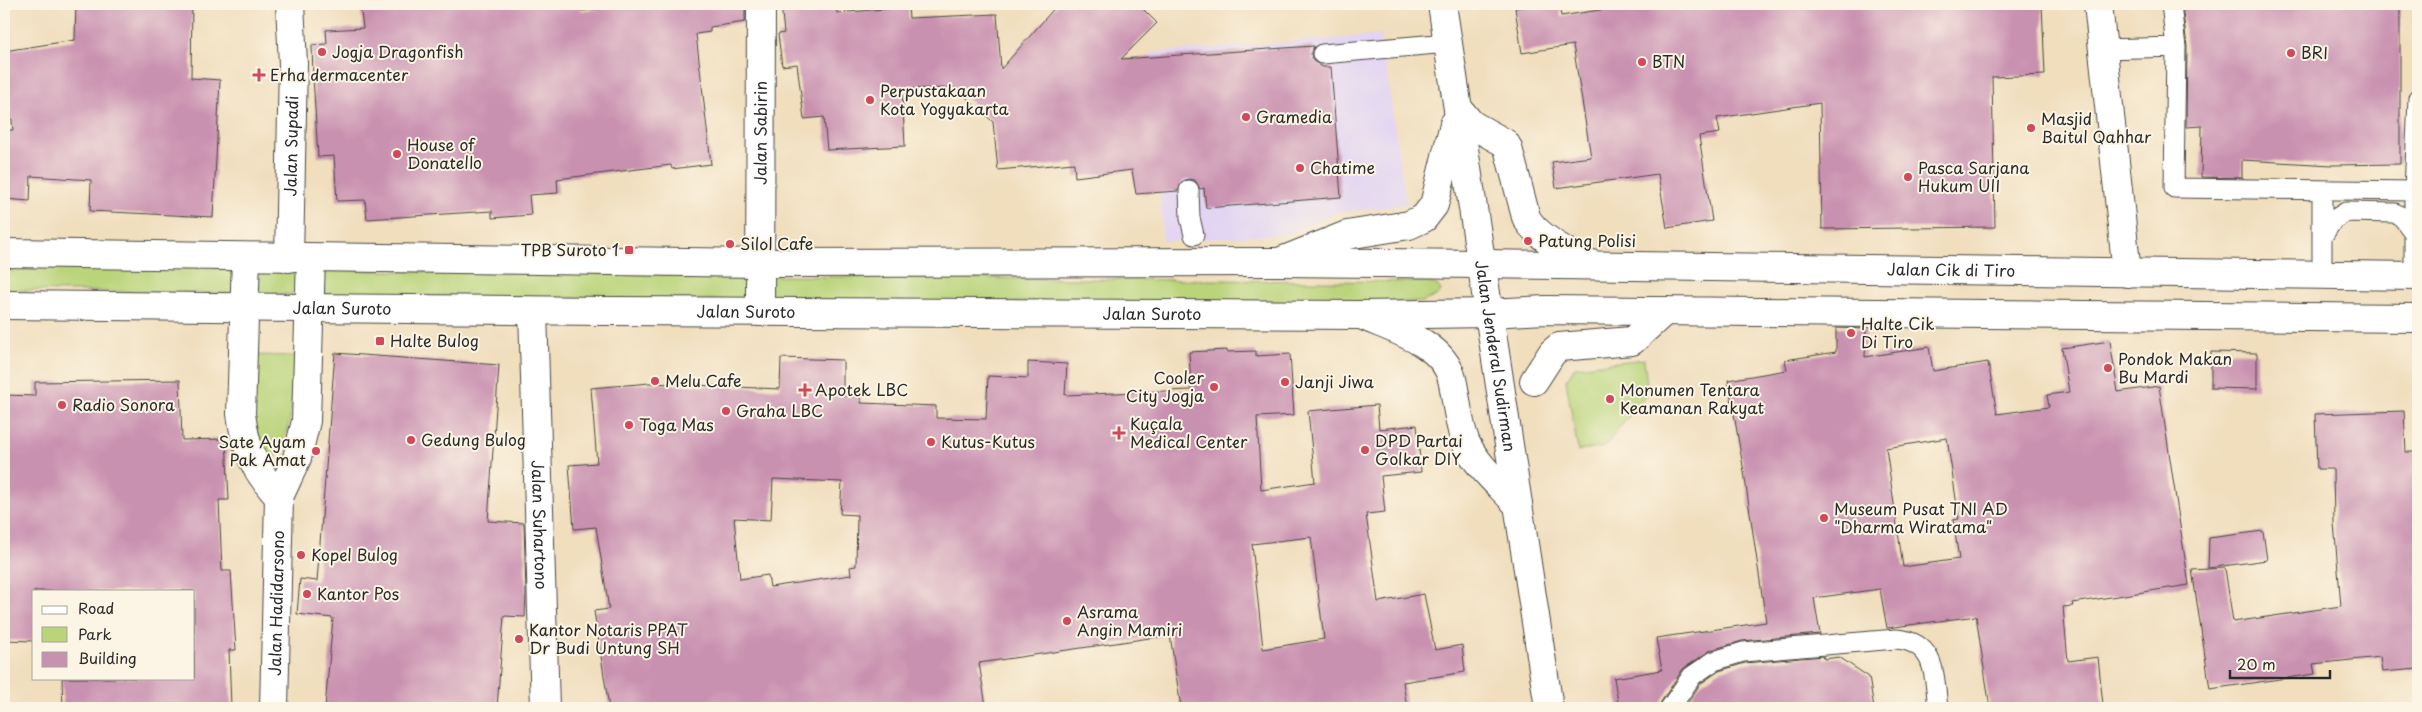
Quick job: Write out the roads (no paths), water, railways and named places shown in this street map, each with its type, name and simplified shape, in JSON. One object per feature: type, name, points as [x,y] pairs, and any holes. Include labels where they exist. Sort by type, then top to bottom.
[{"type":"main road","name":"Jalan Supadi","points":[[290,4],[300,258],[309,308]]},
{"type":"main road","name":"Jalan Sabirin","points":[[760,312],[761,4]]},
{"type":"main road","name":"Jalan Jenderal Sudirman","points":[[1442,4],[1549,708]]},
{"type":"main road","points":[[2098,4],[2131,316]]},
{"type":"main road","points":[[1279,262],[1347,235],[1409,225],[1424,218],[1434,205],[1458,108]]},
{"type":"main road","points":[[1458,108],[1478,129],[1505,143],[1530,225],[1561,248],[1597,267]]},
{"type":"main road","points":[[4,253],[760,263],[1279,262],[1482,264]]},
{"type":"main road","points":[[246,257],[241,414],[244,432],[255,468],[279,497]]},
{"type":"main road","name":"Jalan Cik di Tiro","points":[[1482,264],[1597,267],[2416,276]]},
{"type":"main road","name":"Jalan Suroto","points":[[4,305],[533,311],[1361,315],[1489,313]]},
{"type":"main road","name":"Jalan Hadidarsono","points":[[274,708],[279,497],[297,458],[306,420],[309,308]]},
{"type":"main road","points":[[1489,313],[1545,310],[2418,318]]},
{"type":"main road","name":"Jalan Suhartono","points":[[533,311],[545,708]]},
{"type":"main road","points":[[1534,381],[1552,353],[1560,347],[1632,341],[1665,311]]},
{"type":"main road","points":[[1361,315],[1412,337],[1432,350],[1446,363],[1452,379],[1465,441],[1471,452],[1518,505]]},
{"type":"lane","points":[[2171,4],[2176,47],[2174,188],[2414,191]]},
{"type":"lane","points":[[1322,54],[1448,43]]},
{"type":"lane","points":[[2103,49],[2176,47]]},
{"type":"lane","points":[[2416,276],[2414,191],[2418,98]]},
{"type":"lane","points":[[1189,190],[1190,218],[1194,235]]},
{"type":"lane","points":[[2322,191],[2322,275]]},
{"type":"lane","points":[[2322,237],[2333,220],[2346,212],[2395,214],[2402,217],[2414,233]]},
{"type":"lane","points":[[1670,708],[1692,676],[1714,661],[1743,652],[1896,639],[1909,640],[1928,655],[1933,668],[1938,708]]},
{"type":"place","name":"Jogja Dragonfish","points":[[322,52]]},
{"type":"place","name":"BRI","points":[[2291,53]]},
{"type":"place","name":"BTN","points":[[1642,62]]},
{"type":"place","name":"Erha dermacenter","points":[[259,75]]},
{"type":"place","name":"Perpustakaan Kota Yogyakarta","points":[[870,100]]},
{"type":"place","name":"Gramedia","points":[[1246,117]]},
{"type":"place","name":"Masjid Baitul Qahhar","points":[[2031,128]]},
{"type":"place","name":"House of Donatello","points":[[397,154]]},
{"type":"place","name":"Chatime","points":[[1300,168]]},
{"type":"place","name":"Pasca Sarjana Hukum UII","points":[[1908,177]]},
{"type":"place","name":"Patung Polisi","points":[[1528,241]]},
{"type":"place","name":"Silol Cafe","points":[[730,244]]},
{"type":"place","name":"TPB Suroto 1","points":[[629,250]]},
{"type":"place","name":"Halte Cik Di Tiro","points":[[1851,333]]},
{"type":"place","name":"Halte Bulog","points":[[380,341]]},
{"type":"place","name":"Pondok Makan Bu Mardi","points":[[2108,368]]},
{"type":"place","name":"Melu Cafe","points":[[655,381]]},
{"type":"place","name":"Janji Jiwa","points":[[1285,382]]},
{"type":"place","name":"Cooler City Jogja","points":[[1214,387]]},
{"type":"place","name":"Apotek LBC","points":[[805,390]]},
{"type":"place","name":"Monumen Tentara Keamanan Rakyat","points":[[1610,399]]},
{"type":"place","name":"Radio Sonora","points":[[62,405]]},
{"type":"place","name":"Graha LBC","points":[[726,411]]},
{"type":"place","name":"Toga Mas","points":[[629,425]]},
{"type":"place","name":"Kuçala Medical Center","points":[[1119,433]]},
{"type":"place","name":"Gedung Bulog","points":[[411,440]]},
{"type":"place","name":"Kutus-Kutus","points":[[931,442]]},
{"type":"place","name":"DPD Partai Golkar DIY","points":[[1365,450]]},
{"type":"place","name":"Sate Ayam Pak Amat","points":[[316,451]]},
{"type":"place","name":"Museum Pusat TNI AD \"Dharma Wiratama\"","points":[[1824,518]]},
{"type":"place","name":"Kopel Bulog","points":[[301,555]]},
{"type":"place","name":"Kantor Pos","points":[[307,594]]},
{"type":"place","name":"Asrama Angin Mamiri","points":[[1067,621]]},
{"type":"place","name":"Kantor Notaris PPAT Dr Budi Untung SH","points":[[519,639]]}]
